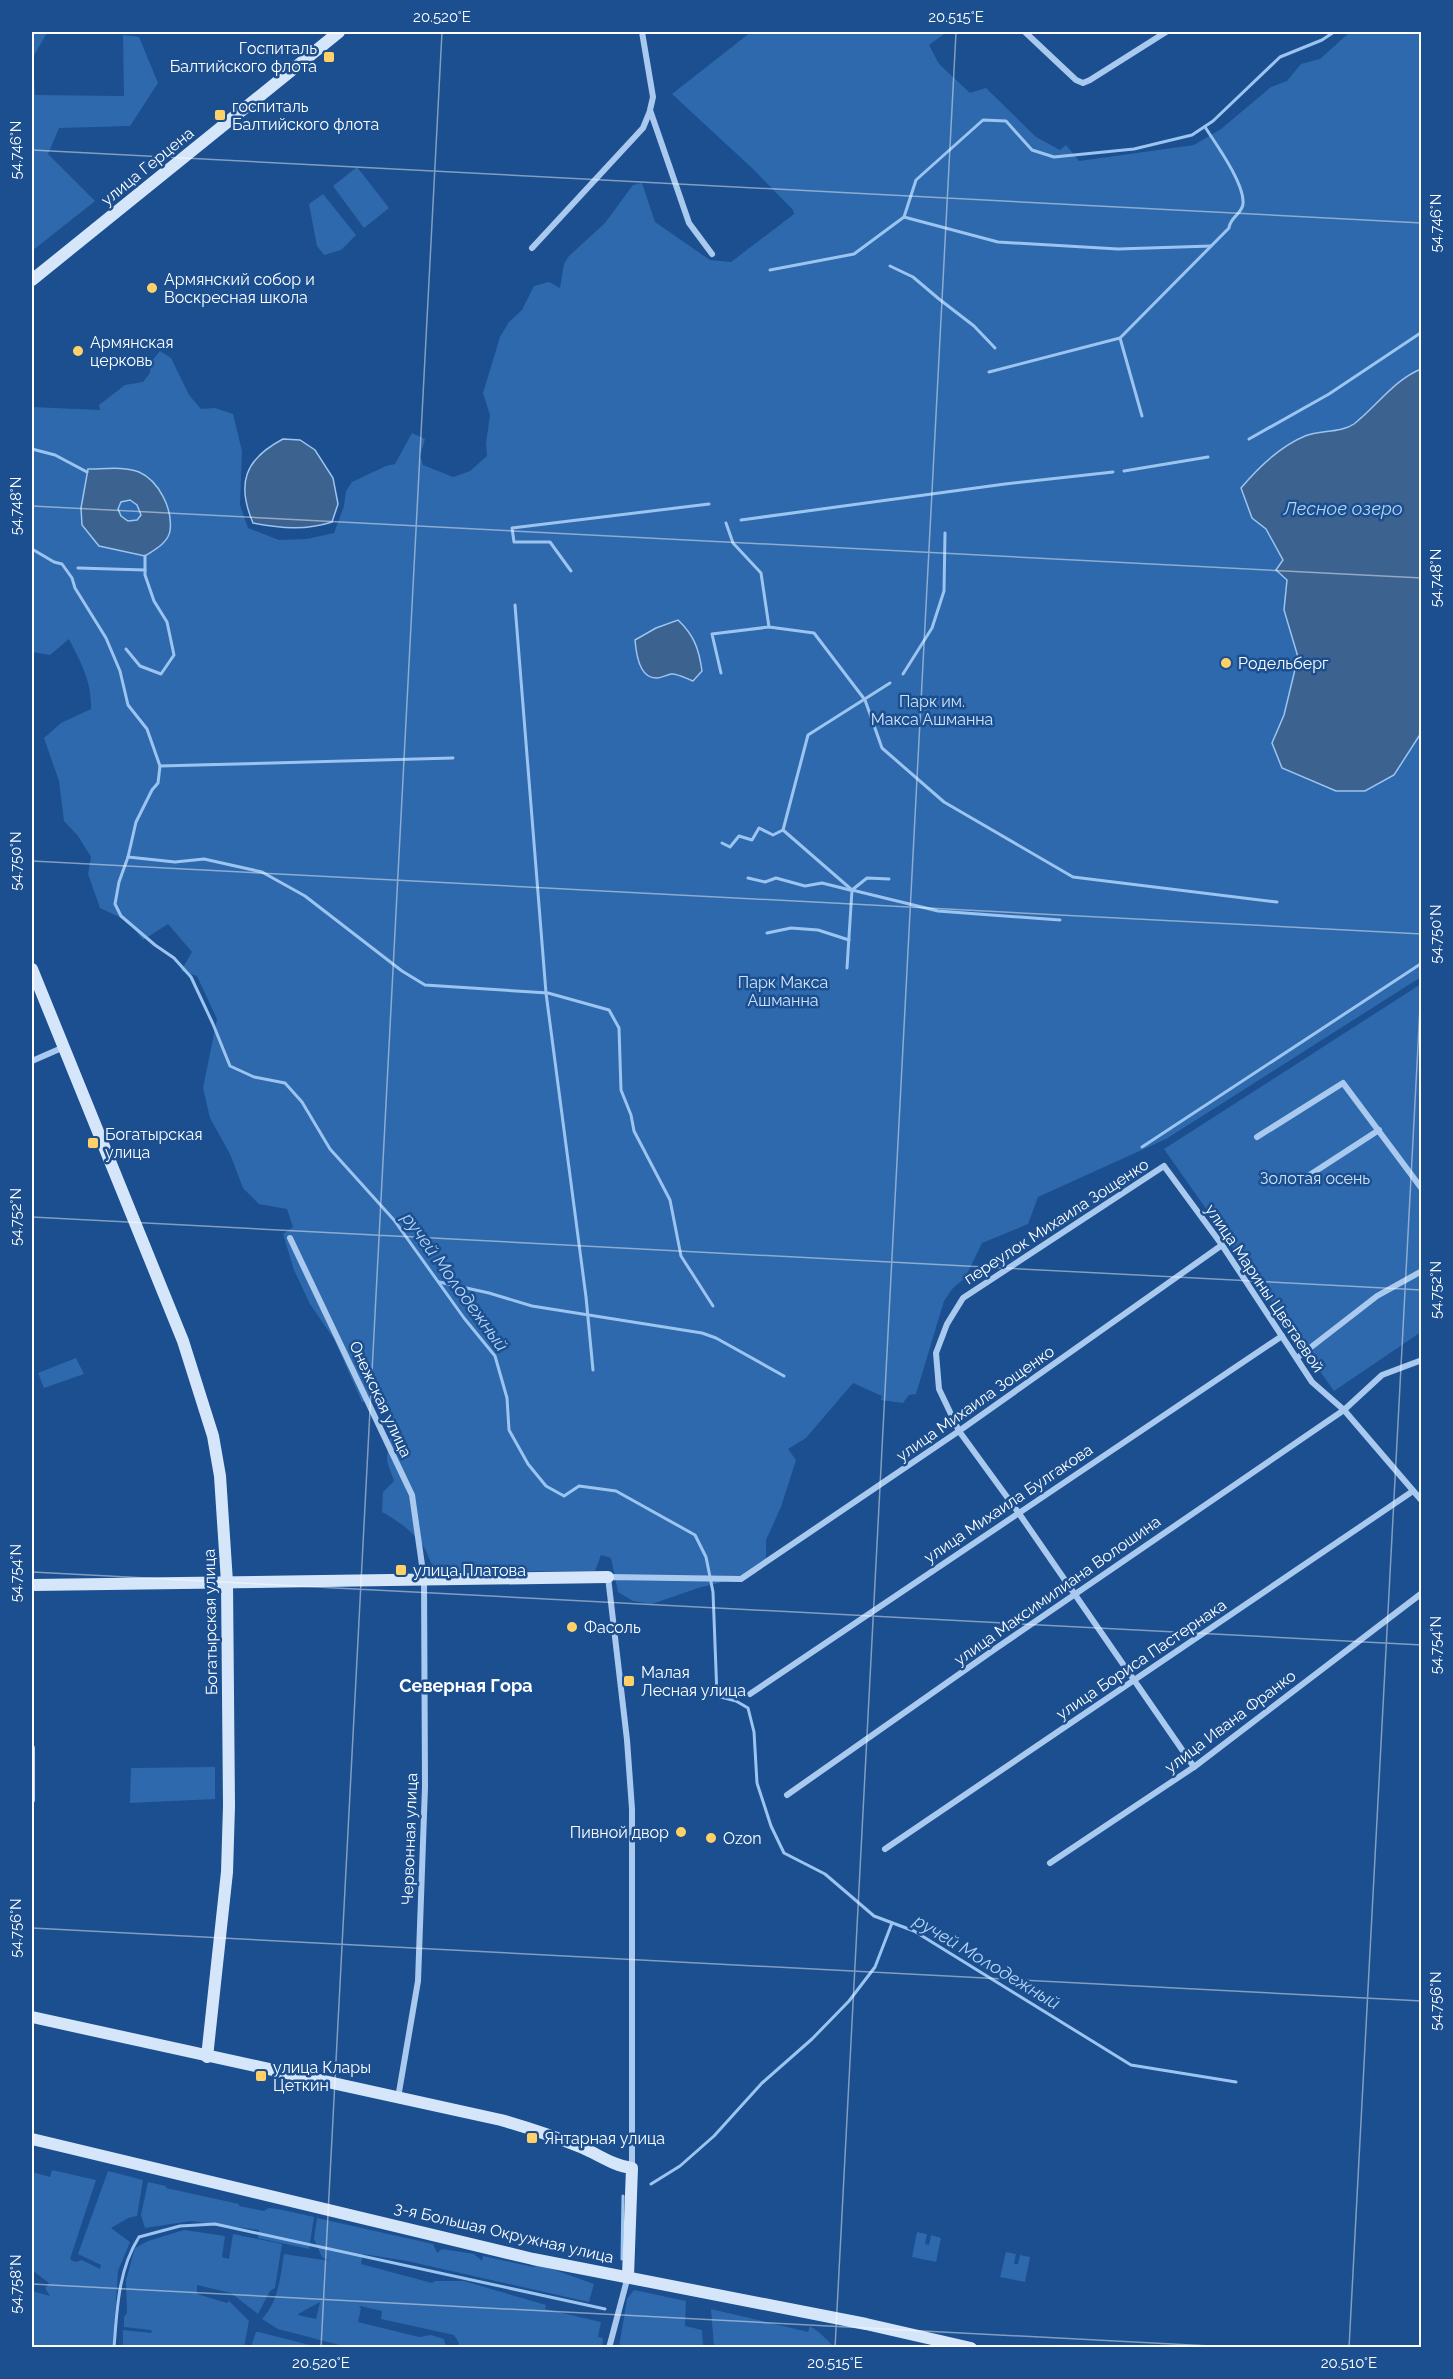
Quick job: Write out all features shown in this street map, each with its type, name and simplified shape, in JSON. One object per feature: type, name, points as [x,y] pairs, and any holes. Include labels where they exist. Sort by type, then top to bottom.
[{"type":"street","name":"улица Герцена","points":[[32,280],[339,32]]},
{"type":"street","points":[[532,248],[643,128],[653,97],[642,32]]},
{"type":"street","points":[[1025,32],[1076,80],[1083,82],[1090,80],[1166,32]]},
{"type":"street","points":[[650,110],[689,223],[712,254]]},
{"type":"street","name":"Богатырская улица","points":[[32,969],[183,1341],[206,1407],[220,1476],[227,1582],[229,1839],[207,2057]]},
{"type":"street","points":[[32,1061],[64,1047]]},
{"type":"street","points":[[1257,1137],[1343,1083],[1422,1189]]},
{"type":"street","points":[[1305,1178],[1379,1130]]},
{"type":"street","name":"улица Марины Цветаевой","points":[[1164,1166],[1222,1245],[1312,1382],[1344,1410],[1422,1501]]},
{"type":"street","name":"переулок Михаила Зощенко","points":[[1164,1166],[963,1298],[947,1324],[936,1353],[939,1389],[959,1431],[1018,1512],[1194,1767]]},
{"type":"street","name":"Онежская улица","points":[[290,1238],[411,1495],[424,1579]]},
{"type":"street","name":"улица Михаила Зощенко","points":[[608,1577],[741,1579],[959,1431],[1222,1245]]},
{"type":"street","points":[[1297,1358],[1377,1296],[1422,1270]]},
{"type":"street","name":"улица Михаила Булгакова","points":[[750,1694],[1282,1336]]},
{"type":"street","name":"улица Максимилиана Волошина","points":[[787,1795],[1344,1410],[1382,1376],[1422,1360]]},
{"type":"street","name":"улица Бориса Пастернака","points":[[885,1849],[1413,1491]]},
{"type":"street","points":[[32,1585],[608,1577],[627,1740],[632,1809],[632,2168],[628,2276],[609,2348]]},
{"type":"street","name":"Червонная улица","points":[[398,2099],[418,1981],[425,1787],[424,1579]]},
{"type":"street","name":"улица Ивана Франко","points":[[1050,1863],[1194,1767],[1422,1593]]},
{"type":"street","points":[[32,1748],[32,1800]]},
{"type":"street","points":[[32,2018],[509,2123],[546,2134],[612,2163],[632,2168]]},
{"type":"street","name":"3-я Большая Окружная улица","points":[[32,2139],[533,2259],[628,2276],[971,2348]]},
{"type":"green space","points":[[32,32],[47,33],[33,57],[35,95],[124,96],[123,35],[139,37],[158,83],[130,126],[59,128],[48,154],[95,201],[32,251]]},
{"type":"green space","name":"Парк Макса Ашманна","points":[[751,32],[947,32],[929,45],[939,64],[970,93],[986,88],[1036,137],[1060,150],[1066,145],[1079,161],[1194,145],[1221,129],[1271,87],[1287,81],[1301,64],[1320,59],[1350,32],[1421,32],[1421,977],[1166,1139],[1038,1197],[1028,1224],[982,1243],[965,1278],[953,1288],[944,1301],[916,1394],[909,1395],[903,1403],[881,1400],[882,1396],[853,1383],[806,1438],[788,1449],[796,1460],[781,1507],[766,1540],[766,1557],[755,1574],[698,1588],[652,1604],[633,1601],[618,1592],[611,1558],[601,1555],[595,1571],[438,1572],[432,1565],[423,1545],[413,1534],[382,1512],[383,1492],[394,1481],[387,1458],[392,1425],[391,1410],[380,1396],[362,1402],[334,1339],[310,1304],[294,1270],[283,1234],[293,1227],[287,1209],[259,1204],[243,1188],[230,1154],[210,1118],[203,1088],[217,1019],[197,976],[181,971],[192,952],[168,924],[143,940],[128,921],[100,908],[88,874],[91,857],[78,836],[64,821],[59,781],[44,738],[61,723],[91,709],[91,699],[85,673],[69,639],[50,655],[32,652],[32,407],[100,410],[99,405],[125,385],[143,382],[150,373],[151,362],[160,351],[171,358],[189,395],[201,409],[215,408],[233,414],[242,451],[240,505],[248,528],[279,540],[307,539],[334,533],[344,506],[346,491],[352,482],[395,464],[412,433],[425,439],[420,456],[423,465],[453,477],[470,471],[487,456],[486,443],[490,415],[483,393],[500,337],[509,322],[522,310],[534,286],[549,282],[560,288],[564,264],[569,256],[605,223],[633,185],[642,183],[655,222],[710,260],[731,262],[794,214],[793,210],[753,169],[672,94]]},
{"type":"green space","points":[[357,167],[389,208],[364,228],[333,186]]},
{"type":"green space","points":[[323,194],[356,235],[341,250],[324,255],[317,246],[309,204]]},
{"type":"green space","name":"Золотая осень","points":[[1421,984],[1421,1332],[1334,1391],[1164,1149]]},
{"type":"green space","points":[[76,1358],[84,1374],[44,1388],[38,1373]]},
{"type":"green space","points":[[215,1767],[215,1799],[130,1803],[131,1768]]},
{"type":"green space","points":[[52,2170],[96,2180],[70,2259],[75,2262],[82,2260],[100,2269],[101,2265],[78,2254],[108,2171],[143,2180],[137,2216],[128,2218],[111,2228],[130,2242],[118,2271],[113,2347],[32,2347],[32,2291],[50,2296],[45,2288],[49,2283],[32,2270],[32,2172],[50,2177]]},
{"type":"green space","points":[[148,2182],[239,2204],[239,2206],[264,2211],[269,2208],[278,2209],[314,2217],[309,2249],[258,2238],[259,2230],[191,2221],[145,2228],[141,2215]]},
{"type":"green space","points":[[317,2218],[433,2244],[437,2253],[442,2249],[474,2254],[482,2261],[483,2256],[533,2267],[541,2265],[594,2284],[589,2302],[407,2261],[363,2254],[361,2264],[432,2283],[435,2281],[464,2281],[546,2305],[545,2309],[601,2322],[598,2337],[603,2338],[602,2347],[457,2347],[459,2343],[454,2335],[381,2319],[382,2311],[360,2306],[358,2322],[419,2337],[431,2335],[444,2339],[446,2347],[347,2347],[278,2329],[262,2319],[275,2296],[284,2254],[330,2261],[322,2257],[314,2239]],"holes":[[[320,2302],[316,2319],[298,2315],[298,2314]]]},
{"type":"green space","points":[[184,2230],[225,2236],[222,2257],[229,2259],[233,2234],[282,2244],[275,2288],[270,2291],[258,2314],[231,2293],[197,2285],[197,2294],[227,2303],[229,2301],[249,2321],[244,2347],[123,2347],[123,2330],[152,2333],[151,2330],[124,2327],[124,2317],[127,2313],[126,2280],[135,2248],[148,2241]]},
{"type":"green space","points":[[917,2232],[927,2234],[925,2244],[929,2245],[931,2235],[941,2238],[936,2262],[912,2257]]},
{"type":"green space","points":[[1006,2252],[1016,2254],[1014,2264],[1018,2264],[1020,2255],[1030,2257],[1025,2282],[1000,2277]]},
{"type":"green space","points":[[634,2290],[686,2301],[685,2326],[702,2330],[703,2347],[619,2347],[627,2299]]},
{"type":"green space","points":[[711,2309],[808,2332],[810,2326],[834,2347],[714,2347]]},
{"type":"green space","points":[[256,2332],[259,2332],[317,2347],[251,2347]]},
{"type":"water","name":"Лесное озеро","points":[[1421,369],[1421,733],[1394,775],[1365,791],[1336,791],[1282,768],[1272,743],[1284,715],[1298,657],[1284,610],[1287,580],[1276,570],[1283,560],[1266,529],[1252,518],[1241,488],[1278,452],[1296,440],[1349,427],[1394,386]]},
{"type":"water","points":[[283,439],[300,440],[315,450],[333,478],[338,504],[332,522],[312,527],[293,528],[253,523],[245,496],[247,474],[260,455]]},
{"type":"water","points":[[88,469],[133,470],[153,482],[163,497],[169,514],[169,535],[164,543],[145,556],[99,546],[82,525],[81,508]],"holes":[[[130,500],[137,505],[141,515],[137,520],[128,521],[121,516],[118,509],[121,502]]]},
{"type":"water","points":[[678,620],[695,643],[702,671],[693,681],[673,674],[659,678],[651,677],[642,670],[635,640],[656,628]]},
{"type":"waterway","points":[[770,270],[854,254],[904,217],[916,180],[983,120],[1006,121],[1032,150],[1054,157],[1134,149],[1192,135],[1213,121],[1280,57],[1322,40],[1334,32]]},
{"type":"waterway","points":[[989,372],[1120,338],[1229,228],[1231,221],[1241,210],[1242,196],[1235,175],[1205,127]]},
{"type":"waterway","points":[[904,217],[998,242],[1118,249],[1211,246]]},
{"type":"waterway","points":[[890,266],[913,277],[974,326],[995,348]]},
{"type":"waterway","points":[[1249,439],[1329,394],[1422,332]]},
{"type":"waterway","points":[[1120,338],[1142,416]]},
{"type":"waterway","points":[[32,449],[55,455],[87,472]]},
{"type":"waterway","points":[[1124,471],[1208,457]]},
{"type":"waterway","points":[[741,520],[1005,484],[1113,472]]},
{"type":"waterway","points":[[571,571],[550,542],[514,542],[512,528],[709,504]]},
{"type":"waterway","points":[[726,523],[733,543],[761,573],[769,627],[814,633],[865,700],[882,748],[944,802],[1073,877],[1277,902]]},
{"type":"waterway","points":[[903,674],[932,628],[944,591],[945,533]]},
{"type":"waterway","name":"ручей Молодежный","points":[[32,549],[62,564],[72,578],[75,588],[106,638],[120,671],[128,705],[147,729],[160,766],[158,783],[136,822],[128,857],[119,882],[115,904],[121,916],[174,958],[191,977],[230,1066],[254,1077],[285,1083],[302,1102],[330,1149],[394,1220],[464,1318],[495,1356],[507,1398],[509,1430],[528,1464],[546,1486],[564,1496],[579,1486],[616,1491],[695,1535],[706,1557],[713,1592],[717,1696],[736,1701],[748,1708],[754,1732],[757,1783],[771,1826],[784,1853],[825,1874],[874,1916],[914,1931],[1131,2065],[1236,2082]]},
{"type":"waterway","points":[[126,649],[140,666],[161,674],[174,655],[167,622],[154,601],[145,575],[145,556]]},
{"type":"waterway","points":[[78,568],[145,570]]},
{"type":"waterway","points":[[515,605],[546,993],[586,1297],[593,1370]]},
{"type":"waterway","points":[[721,673],[712,634],[769,627]]},
{"type":"waterway","points":[[890,683],[808,735],[783,830],[852,890],[938,911],[1060,920]]},
{"type":"waterway","points":[[160,766],[453,758]]},
{"type":"waterway","points":[[722,843],[730,847],[739,836],[752,840],[759,828],[773,835],[783,830]]},
{"type":"waterway","points":[[128,857],[175,862],[204,859],[262,872],[305,896],[402,971],[425,985],[548,993],[609,1010],[619,1028],[621,1090],[631,1115],[634,1131],[670,1200],[681,1256],[713,1306]]},
{"type":"waterway","points":[[748,878],[765,882],[776,878],[805,886],[822,883],[850,890]]},
{"type":"waterway","points":[[847,968],[852,890],[867,878],[889,879]]},
{"type":"waterway","points":[[767,933],[791,928],[818,930],[849,940]]},
{"type":"waterway","points":[[1142,1147],[1422,963]]},
{"type":"waterway","points":[[439,1282],[489,1293],[532,1306],[702,1333],[716,1338],[784,1376]]},
{"type":"waterway","points":[[651,2184],[680,2166],[714,2136],[762,2083],[812,2039],[849,2001],[875,1967],[892,1923]]},
{"type":"waterway","points":[[622,2259],[623,2196]]},
{"type":"waterway","points":[[114,2348],[123,2277],[139,2237],[180,2226],[215,2224],[605,2309]]},
{"type":"place","name":"Госпиталь Балтийского флота","points":[[329,57]]},
{"type":"place","name":"госпиталь Балтийского флота","points":[[220,115]]},
{"type":"place","name":"Армянский собор и Воскресная школа","points":[[152,288]]},
{"type":"place","name":"Армянская церковь","points":[[78,351]]},
{"type":"place","name":"Родельберг","points":[[1226,663]]},
{"type":"place","name":"Богатырская улица","points":[[93,1143]]},
{"type":"place","name":"улица Платова","points":[[401,1570]]},
{"type":"place","name":"Фасоль","points":[[572,1627]]},
{"type":"place","name":"Малая Лесная улица","points":[[629,1681]]},
{"type":"place","name":"Пивной двор","points":[[681,1832]]},
{"type":"place","name":"Ozon","points":[[711,1838]]},
{"type":"place","name":"улица Клары Цеткин","points":[[261,2076]]},
{"type":"place","name":"Янтарная улица","points":[[532,2138]]},
{"type":"district","name":"Северная Гора","points":[[466,1686]]},
{"type":"park label","name":"Парк им. Макса Ашманна","points":[[932,710]]}]
